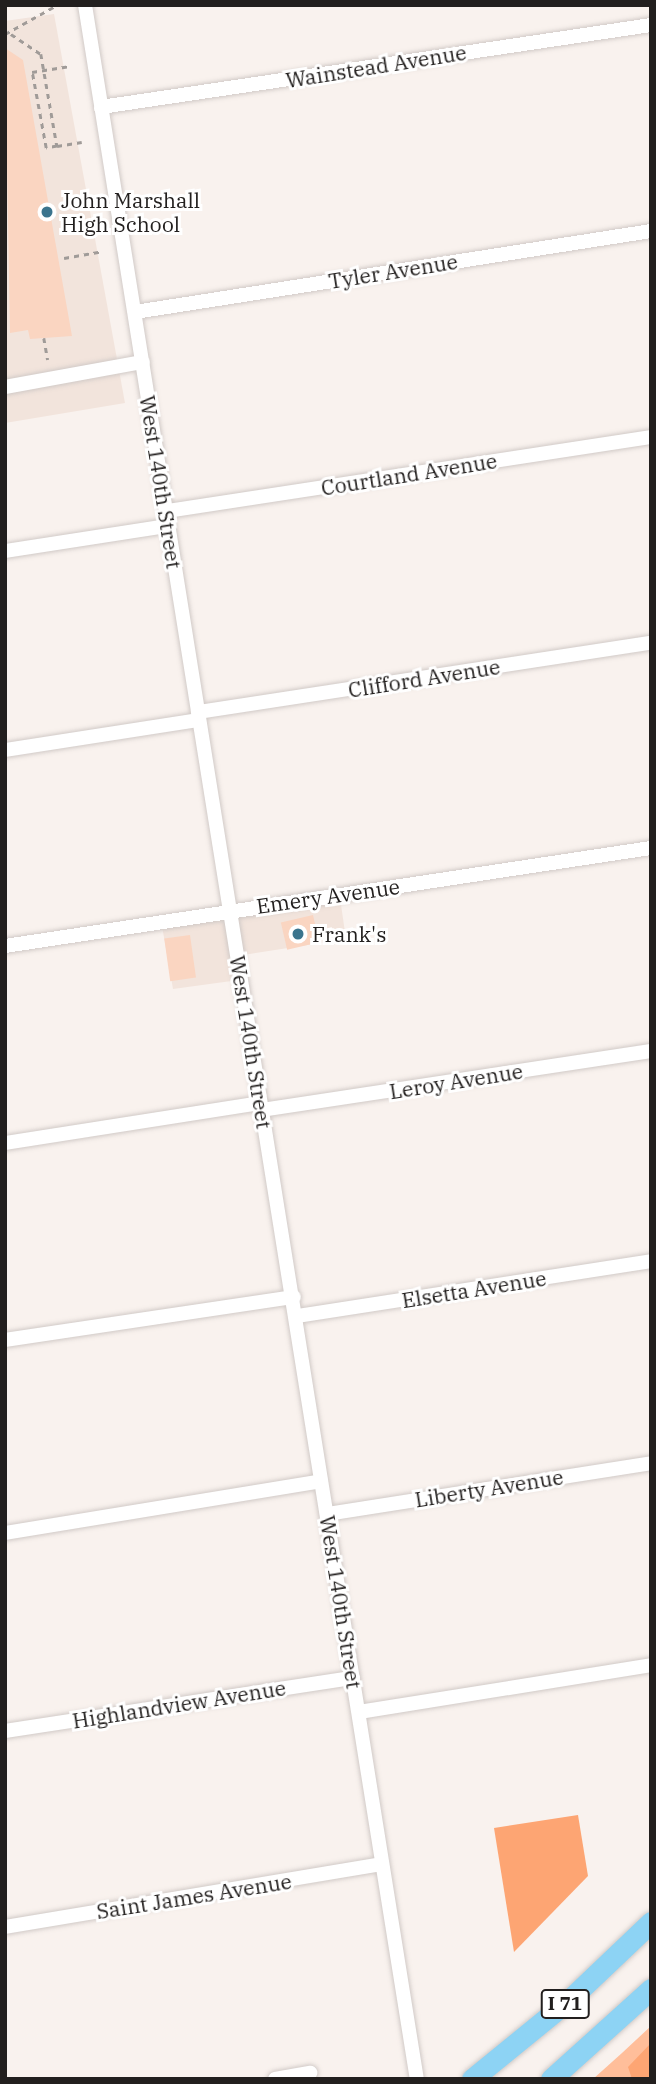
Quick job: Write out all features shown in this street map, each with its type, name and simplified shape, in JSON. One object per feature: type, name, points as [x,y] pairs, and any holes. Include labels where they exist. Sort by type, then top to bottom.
[{"type":"highway","name":"I 71","points":[[472,2079],[569,2000],[651,1922]]},
{"type":"highway","name":"I 71","points":[[551,2079],[651,1989]]},
{"type":"street","name":"West 140th Street","points":[[85,5],[260,1107],[294,1297],[417,2079]]},
{"type":"street","name":"Wainstead Avenue","points":[[101,107],[651,25]]},
{"type":"street","name":"Tyler Avenue","points":[[135,312],[651,231]]},
{"type":"street","points":[[5,387],[143,362]]},
{"type":"street","name":"Courtland Avenue","points":[[5,551],[167,518],[651,437]]},
{"type":"street","name":"Clifford Avenue","points":[[5,750],[651,643]]},
{"type":"street","name":"Emery Avenue","points":[[5,946],[230,910],[651,849]]},
{"type":"street","name":"Leroy Avenue","points":[[5,1143],[651,1051]]},
{"type":"street","name":"Elsetta Avenue","points":[[297,1317],[651,1261]]},
{"type":"street","points":[[5,1340],[294,1297]]},
{"type":"street","name":"Liberty Avenue","points":[[327,1514],[651,1462]]},
{"type":"street","points":[[5,1533],[321,1481]]},
{"type":"street","points":[[359,1712],[651,1665]]},
{"type":"street","name":"Highlandview Avenue","points":[[5,1731],[353,1678]]},
{"type":"street","name":"Saint James Avenue","points":[[5,1927],[382,1864]]},
{"type":"street","points":[[275,2079],[310,2073]]},
{"type":"path","points":[[11,34],[57,5]]},
{"type":"path","points":[[5,34],[11,34],[33,45],[44,71],[57,146]]},
{"type":"path","points":[[69,66],[32,72],[46,148],[82,142]]},
{"type":"path","points":[[64,258],[99,252]]},
{"type":"path","points":[[44,338],[48,359]]},
{"type":"shaded area","name":"John Marshall High School","points":[[54,14],[125,403],[5,423],[5,21]]},
{"type":"shaded area","points":[[340,898],[346,939],[243,955],[246,979],[173,989],[162,926]]},
{"type":"shaded area","points":[[578,1815],[588,1876],[514,1952],[494,1828]]},
{"type":"shaded area","points":[[651,2026],[651,2079],[593,2079],[622,2053]]},
{"type":"shaded area","points":[[651,2043],[651,2079],[632,2079],[628,2067]]},
{"type":"building","points":[[5,48],[23,60],[72,336],[30,339],[28,330],[10,333]]},
{"type":"building","name":"Frank's","points":[[313,915],[319,942],[287,950],[281,922]]},
{"type":"building","points":[[190,935],[196,978],[170,981],[164,939]]},
{"type":"place","name":"John Marshall High School","points":[[47,212]]},
{"type":"place","name":"Frank's","points":[[298,934]]}]
